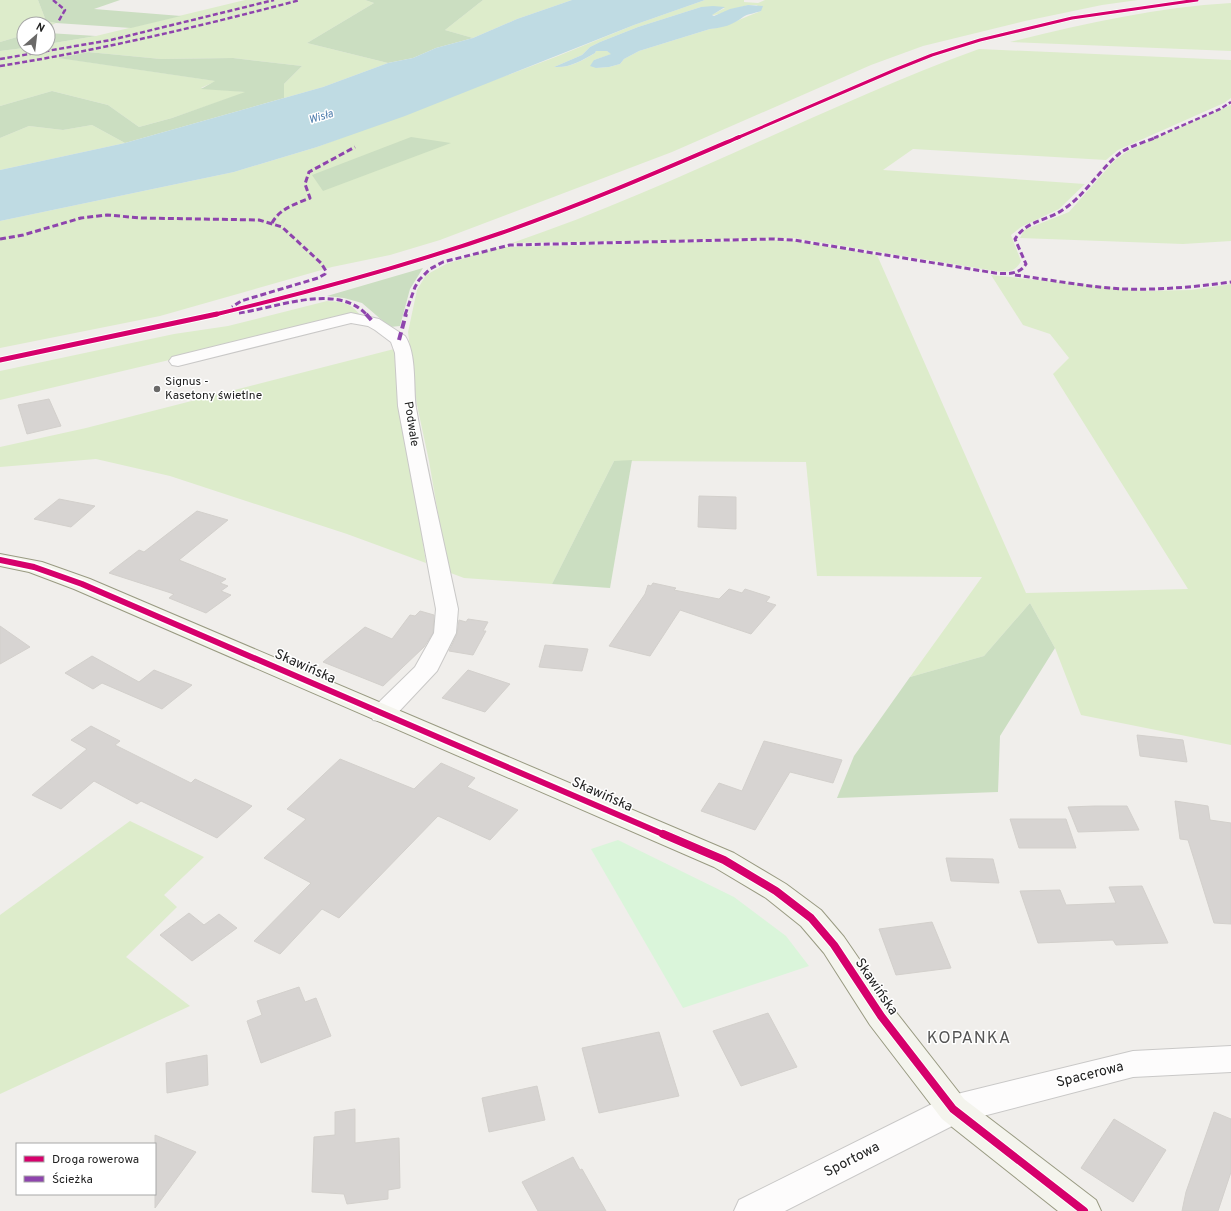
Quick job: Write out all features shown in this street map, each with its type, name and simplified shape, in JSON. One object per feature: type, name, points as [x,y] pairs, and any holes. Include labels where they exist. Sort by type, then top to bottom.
[{"type":"street","name":"Podwale","points":[[178,361],[351,318],[373,322],[399,340],[403,353],[407,406],[419,475],[447,609],[445,634],[425,670],[382,714]]},
{"type":"street","name":"Skawińska","points":[[0,560],[34,567],[82,584],[724,860],[776,891],[811,918],[834,945],[881,1016],[953,1109],[1084,1211]]},
{"type":"street","name":"Spacerowa","points":[[953,1109],[1133,1064],[1231,1059]]},
{"type":"street","name":"Sportowa","points":[[751,1211],[953,1109]]},
{"type":"green space","points":[[0,0],[38,0],[44,16],[16,16],[16,37],[0,42]]},
{"type":"green space","points":[[38,0],[120,0],[94,9],[181,16],[131,28],[56,23],[56,16],[44,16]]},
{"type":"green space","points":[[245,0],[365,0],[374,3],[307,43],[388,63],[323,87],[284,98],[284,84],[302,66],[233,58],[161,59],[88,52],[60,58],[216,81],[201,88],[247,92],[172,118],[139,127],[108,105],[52,91],[0,106],[0,51],[16,49],[16,56],[56,56],[56,43],[96,36]]},
{"type":"green space","points":[[365,0],[483,0],[445,30],[473,38],[436,48],[413,58],[388,63],[307,43],[374,3]]},
{"type":"green space","points":[[483,0],[572,0],[517,19],[473,38],[445,30]]},
{"type":"green space","points":[[705,0],[744,0],[744,2],[758,3],[765,0],[1138,0],[1102,5],[1025,21],[923,46],[871,65],[672,152],[440,240],[390,255],[332,267],[160,316],[0,348],[0,221],[234,172],[317,147],[558,56],[634,25]],"holes":[[[748,5],[757,5],[761,11],[736,22],[639,51],[624,59],[620,64],[596,68],[594,60],[612,54],[607,51],[596,51],[595,53],[576,63],[554,67],[582,55],[590,47],[600,42],[638,27],[701,7],[725,8],[711,15],[714,15]]]},
{"type":"green space","points":[[1231,3],[1231,51],[1010,42],[1148,12]]},
{"type":"green space","points":[[56,34],[96,36],[56,43]]},
{"type":"green space","points":[[16,37],[16,49],[0,51],[0,42]]},
{"type":"green space","points":[[979,49],[1231,60],[1231,98],[1224,103],[1118,150],[1106,160],[913,149],[883,170],[1085,184],[1059,209],[1021,227],[1011,235],[1021,261],[1016,268],[1010,271],[995,271],[794,238],[512,243],[571,222],[630,198],[861,96]]},
{"type":"green space","points":[[88,52],[161,59],[233,58],[302,66],[284,84],[284,98],[125,143],[92,125],[63,130],[29,126],[0,138],[0,106],[52,91],[108,105],[139,127],[172,118],[245,92],[201,89],[215,81],[58,58]]},
{"type":"green space","points":[[1231,105],[1231,241],[1183,244],[1020,238],[1024,230],[1069,212],[1115,160],[1129,150]]},
{"type":"green space","points":[[92,125],[125,143],[0,170],[0,138],[29,126],[63,130]]},
{"type":"green space","points":[[411,137],[451,143],[323,191],[312,175]]},
{"type":"green space","points":[[774,240],[795,241],[877,255],[1026,593],[1188,589],[1053,374],[1069,358],[1050,334],[1023,325],[991,275],[1143,291],[1191,290],[1231,284],[1231,745],[1081,715],[1055,648],[1030,603],[984,656],[910,677],[982,577],[817,576],[806,462],[614,461],[552,584],[464,578],[448,572],[429,461],[417,405],[408,332],[417,290],[426,275],[446,264],[490,250],[506,247]]},
{"type":"green space","points":[[423,268],[410,289],[400,326],[390,327],[362,303],[344,298],[327,296]]},
{"type":"green space","points":[[327,301],[349,305],[353,307],[360,315],[0,400],[0,371],[174,334],[228,326]]},
{"type":"green space","points":[[398,348],[402,405],[426,563],[347,534],[170,476],[96,459],[0,467],[0,447],[86,428]]},
{"type":"green space","points":[[632,460],[610,588],[552,584],[614,461]]},
{"type":"green space","points":[[1030,603],[1055,648],[1000,736],[998,792],[837,798],[854,756],[910,677],[984,656]]},
{"type":"green space","points":[[130,821],[204,857],[164,895],[177,907],[126,957],[190,1006],[0,1094],[0,915]]},
{"type":"green space","points":[[618,840],[734,897],[786,936],[809,966],[683,1008],[591,849]]},
{"type":"water","name":"Wisła","points":[[572,0],[705,0],[634,25],[405,116],[317,147],[234,172],[0,221],[0,170],[125,143],[323,87],[388,63],[413,58],[436,48],[473,38],[517,19]]},
{"type":"water","points":[[748,5],[763,6],[761,11],[745,16],[727,26],[710,29],[639,51],[624,59],[620,64],[596,68],[590,66],[594,60],[611,54],[607,51],[596,51],[585,59],[575,63],[554,67],[582,55],[590,47],[600,42],[638,27],[701,7],[725,7],[712,15],[714,16],[730,9]]},
{"type":"building","points":[[49,399],[61,426],[27,434],[18,405]]},
{"type":"building","points":[[699,496],[736,497],[736,529],[698,527]]},
{"type":"building","points":[[59,499],[95,506],[71,527],[34,519]]},
{"type":"building","points":[[197,511],[228,520],[179,560],[226,579],[220,583],[228,586],[221,591],[231,595],[206,613],[169,598],[174,594],[109,573],[139,550],[144,552]]},
{"type":"building","points":[[653,583],[676,588],[674,590],[719,599],[729,589],[742,593],[745,589],[770,597],[766,602],[776,605],[751,634],[680,610],[650,656],[609,646],[645,594],[648,585],[651,586]]},
{"type":"building","points":[[420,611],[434,615],[433,633],[424,647],[383,686],[323,662],[365,627],[392,639],[410,615],[415,616]]},
{"type":"building","points":[[468,619],[488,622],[483,631],[486,631],[473,655],[449,651],[457,634],[459,620],[466,622]]},
{"type":"building","points":[[0,626],[30,647],[0,664]]},
{"type":"building","points":[[545,645],[588,649],[582,671],[539,667]]},
{"type":"building","points":[[92,656],[139,682],[154,670],[192,685],[162,709],[102,683],[93,689],[65,673]]},
{"type":"building","points":[[468,670],[510,684],[485,712],[442,698]]},
{"type":"building","points":[[91,726],[120,741],[115,745],[191,783],[195,779],[252,806],[217,838],[141,801],[137,804],[94,781],[61,809],[32,795],[87,749],[71,740]]},
{"type":"building","points":[[1137,735],[1183,740],[1187,762],[1140,756]]},
{"type":"building","points":[[764,741],[842,760],[833,783],[790,772],[755,830],[701,811],[719,783],[742,791]]},
{"type":"building","points":[[340,759],[414,789],[441,763],[475,778],[467,787],[518,810],[490,840],[438,816],[339,918],[322,909],[280,954],[254,941],[311,883],[264,858],[306,819],[287,809]]},
{"type":"building","points":[[1175,801],[1208,806],[1210,820],[1231,823],[1231,924],[1214,923],[1188,840],[1180,839]]},
{"type":"building","points":[[1127,806],[1139,830],[1078,832],[1068,807]]},
{"type":"building","points":[[1010,819],[1066,819],[1076,848],[1019,848]]},
{"type":"building","points":[[946,858],[993,859],[999,883],[951,881]]},
{"type":"building","points":[[1142,886],[1168,943],[1116,945],[1113,940],[1038,943],[1020,891],[1060,890],[1066,905],[1116,903],[1109,887]]},
{"type":"building","points":[[189,913],[204,925],[219,914],[237,928],[192,961],[160,935]]},
{"type":"building","points":[[932,922],[951,968],[896,975],[879,929]]},
{"type":"building","points":[[299,987],[305,1002],[316,998],[331,1036],[261,1063],[247,1021],[262,1015],[257,1001]]},
{"type":"building","points":[[768,1013],[797,1067],[741,1086],[713,1031]]},
{"type":"building","points":[[659,1032],[679,1096],[599,1113],[582,1048]]},
{"type":"building","points":[[207,1055],[208,1085],[167,1093],[166,1063]]},
{"type":"building","points":[[537,1086],[545,1120],[489,1132],[482,1098]]},
{"type":"building","points":[[355,1109],[355,1143],[399,1138],[400,1188],[388,1190],[388,1199],[347,1204],[344,1194],[312,1192],[314,1137],[335,1135],[335,1112]]},
{"type":"building","points":[[1214,1112],[1231,1119],[1231,1172],[1218,1211],[1182,1211],[1186,1192]]},
{"type":"building","points":[[1114,1119],[1166,1150],[1133,1202],[1081,1168]]},
{"type":"building","points":[[155,1135],[196,1152],[155,1208],[156,1143]]},
{"type":"building","points":[[573,1157],[580,1170],[582,1169],[606,1211],[538,1211],[522,1182]]},
{"type":"marked path","points":[[53,0],[65,10],[58,22]]},
{"type":"marked path","points":[[0,59],[111,40],[274,0]]},
{"type":"marked path","points":[[0,66],[151,38],[300,0]]},
{"type":"marked path","points":[[399,340],[411,296],[419,280],[426,272],[443,262],[510,245],[773,239],[794,240],[995,273],[1008,274],[1021,271],[1026,264],[1015,239],[1024,228],[1030,224],[1057,214],[1071,204],[1122,152],[1220,109],[1231,102]]},
{"type":"marked path","points":[[272,223],[278,214],[310,198],[305,184],[309,172],[355,147]]},
{"type":"marked path","points":[[0,239],[23,235],[81,218],[107,215],[142,218],[259,220],[282,227],[321,263],[326,271],[325,274],[318,278],[241,301],[232,307]]},
{"type":"marked path","points":[[1015,275],[1124,289],[1174,288],[1231,282]]},
{"type":"marked path","points":[[239,313],[314,299],[329,298],[343,300],[356,305],[373,322]]},
{"type":"cycle path","points":[[0,360],[190,320],[378,272],[501,233],[579,204],[897,69],[950,49],[1011,32],[1072,18],[1197,0]]},
{"type":"cycle path","points":[[0,560],[34,567],[82,584],[724,860],[776,891],[811,918],[834,945],[881,1016],[953,1109],[1084,1211]]},
{"type":"place","name":"Signus - Kasetony świetlne","points":[[157,389]]},
{"type":"district","name":"KOPANKA","points":[[969,1039]]}]
